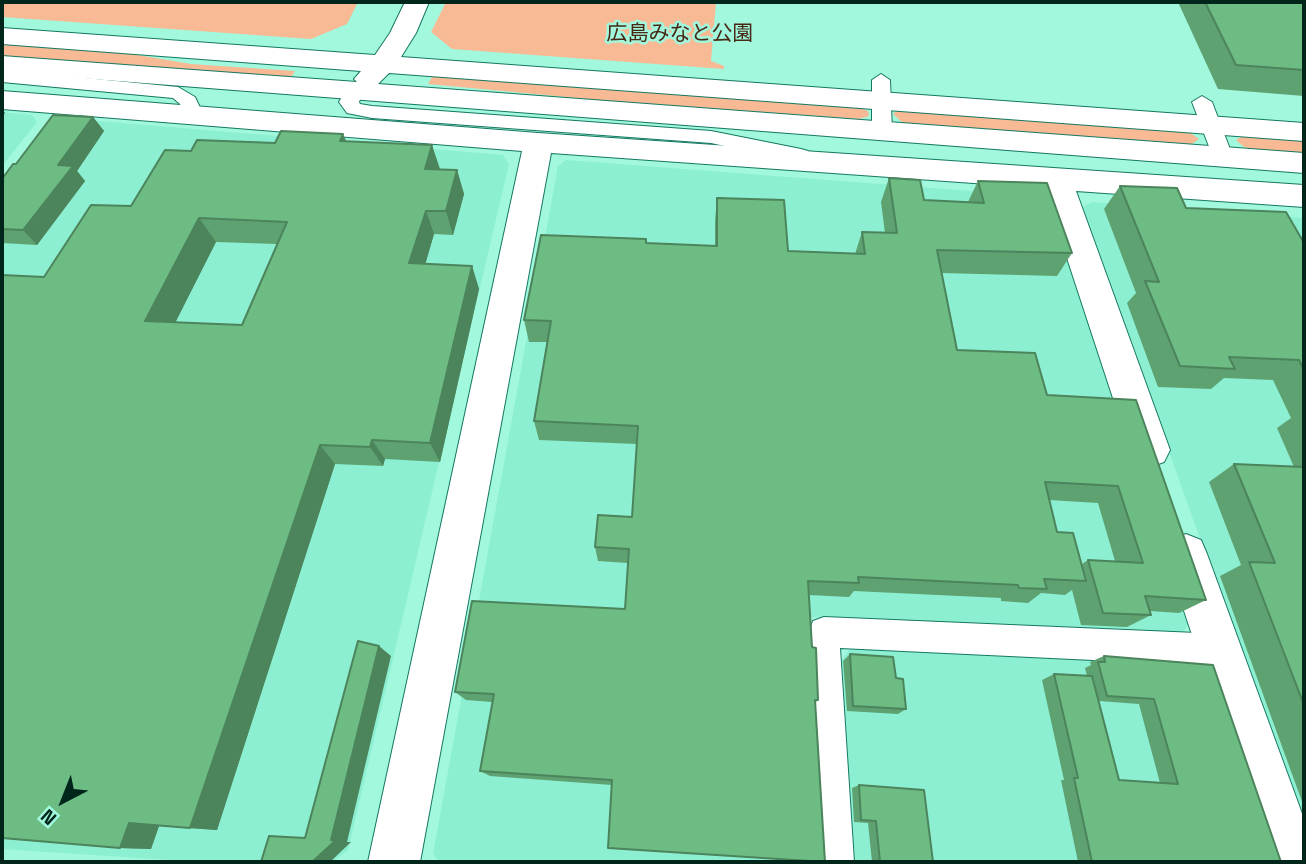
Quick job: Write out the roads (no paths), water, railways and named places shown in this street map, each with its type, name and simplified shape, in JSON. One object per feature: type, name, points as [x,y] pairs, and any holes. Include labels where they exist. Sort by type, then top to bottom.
[{"type":"street","points":[[354,92],[385,64],[417,2]]},
{"type":"street","points":[[2,36],[361,52],[385,64],[881,91],[1207,114],[1304,132]]},
{"type":"street","points":[[361,52],[354,92],[349,102],[354,109],[711,137],[836,163]]},
{"type":"street","points":[[2,64],[1304,163]]},
{"type":"street","points":[[2,76],[177,93],[188,101],[194,116]]},
{"type":"street","points":[[881,91],[882,131]]},
{"type":"street","points":[[2,100],[538,143],[1304,195]]},
{"type":"street","points":[[40,136],[64,106]]},
{"type":"street","points":[[1207,114],[1223,156]]},
{"type":"street","points":[[394,862],[538,143]]},
{"type":"street","points":[[1056,178],[1160,480]]},
{"type":"street","points":[[1174,519],[1294,862]]},
{"type":"street","points":[[836,862],[824,632],[1220,650]]},
{"type":"park label","name":"広島みなと公園","points":[[680,34]]}]
